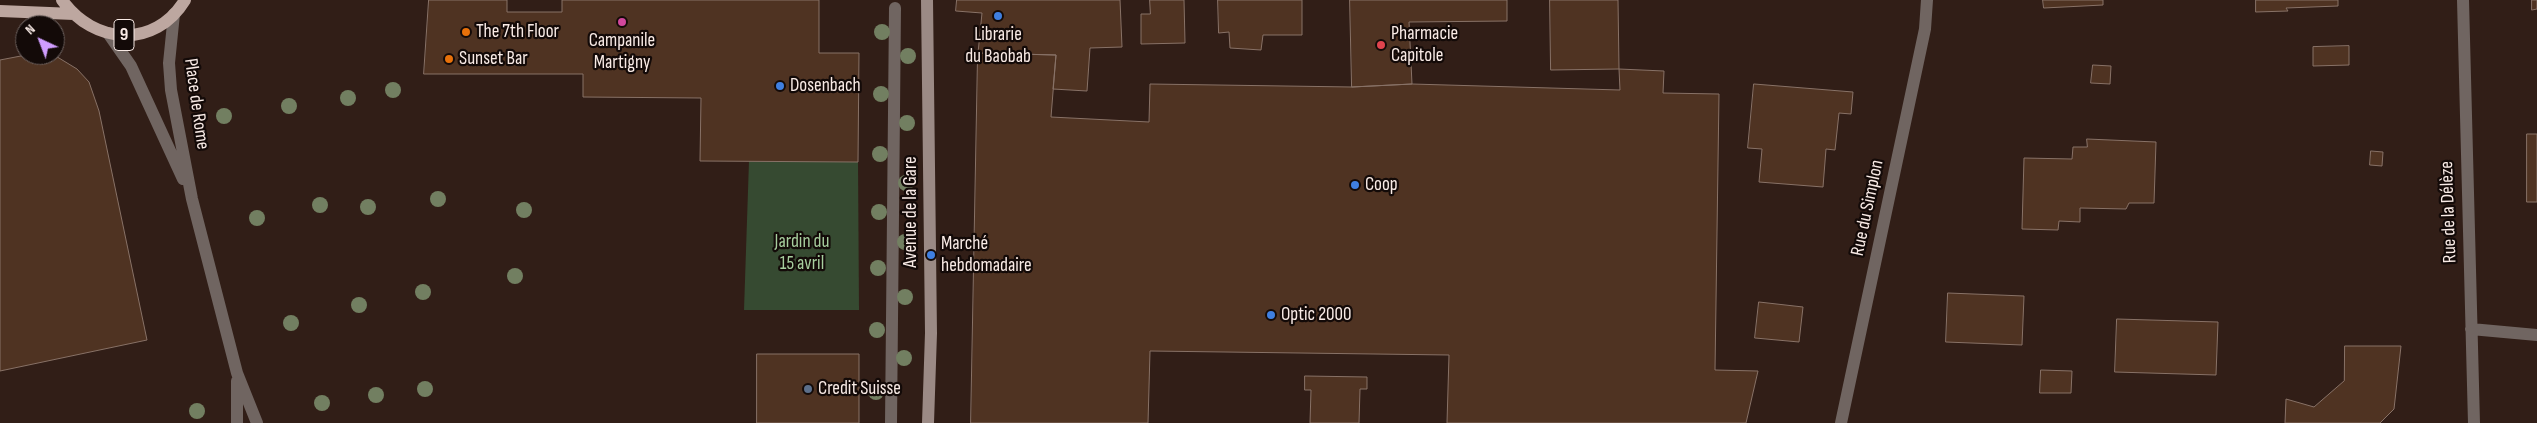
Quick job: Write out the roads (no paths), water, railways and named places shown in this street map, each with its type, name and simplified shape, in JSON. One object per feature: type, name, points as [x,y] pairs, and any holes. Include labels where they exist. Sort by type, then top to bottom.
[{"type":"main road","name":"9","points":[[62,0],[74,14],[93,28],[127,36],[139,34],[161,25],[174,14],[185,0]]},
{"type":"main road","points":[[0,11],[74,14]]},
{"type":"street","name":"Avenue de la Gare","points":[[927,0],[931,333],[928,423]]},
{"type":"street","name":"Rue du Simplon","points":[[1841,423],[1925,29],[1927,0]]},
{"type":"street","name":"Rue de la Délèze","points":[[2462,0],[2474,423]]},
{"type":"street","points":[[891,423],[895,8]]},
{"type":"street","name":"Place de Rome","points":[[174,14],[169,63],[171,90],[192,199],[236,374],[257,423]]},
{"type":"street","name":"Place de Rome","points":[[108,33],[131,66],[192,199]]},
{"type":"street","points":[[2471,329],[2537,335]]},
{"type":"street","name":"Place de Rome","points":[[236,374],[237,423]]},
{"type":"place","name":"Librarie du Baobab","points":[[998,16]]},
{"type":"place","name":"Campanile Martigny","points":[[622,22]]},
{"type":"place","name":"The 7th Floor","points":[[466,32]]},
{"type":"place","name":"Pharmacie Capitole","points":[[1381,45]]},
{"type":"place","name":"Sunset Bar","points":[[449,59]]},
{"type":"place","name":"Dosenbach","points":[[780,86]]},
{"type":"place","name":"Coop","points":[[1355,185]]},
{"type":"place","name":"Marché hebdomadaire","points":[[931,255]]},
{"type":"place","name":"Optic 2000","points":[[1271,315]]},
{"type":"place","name":"Credit Suisse","points":[[808,389]]},
{"type":"park label","name":"Jardin du 15 avril","points":[[802,253]]}]
